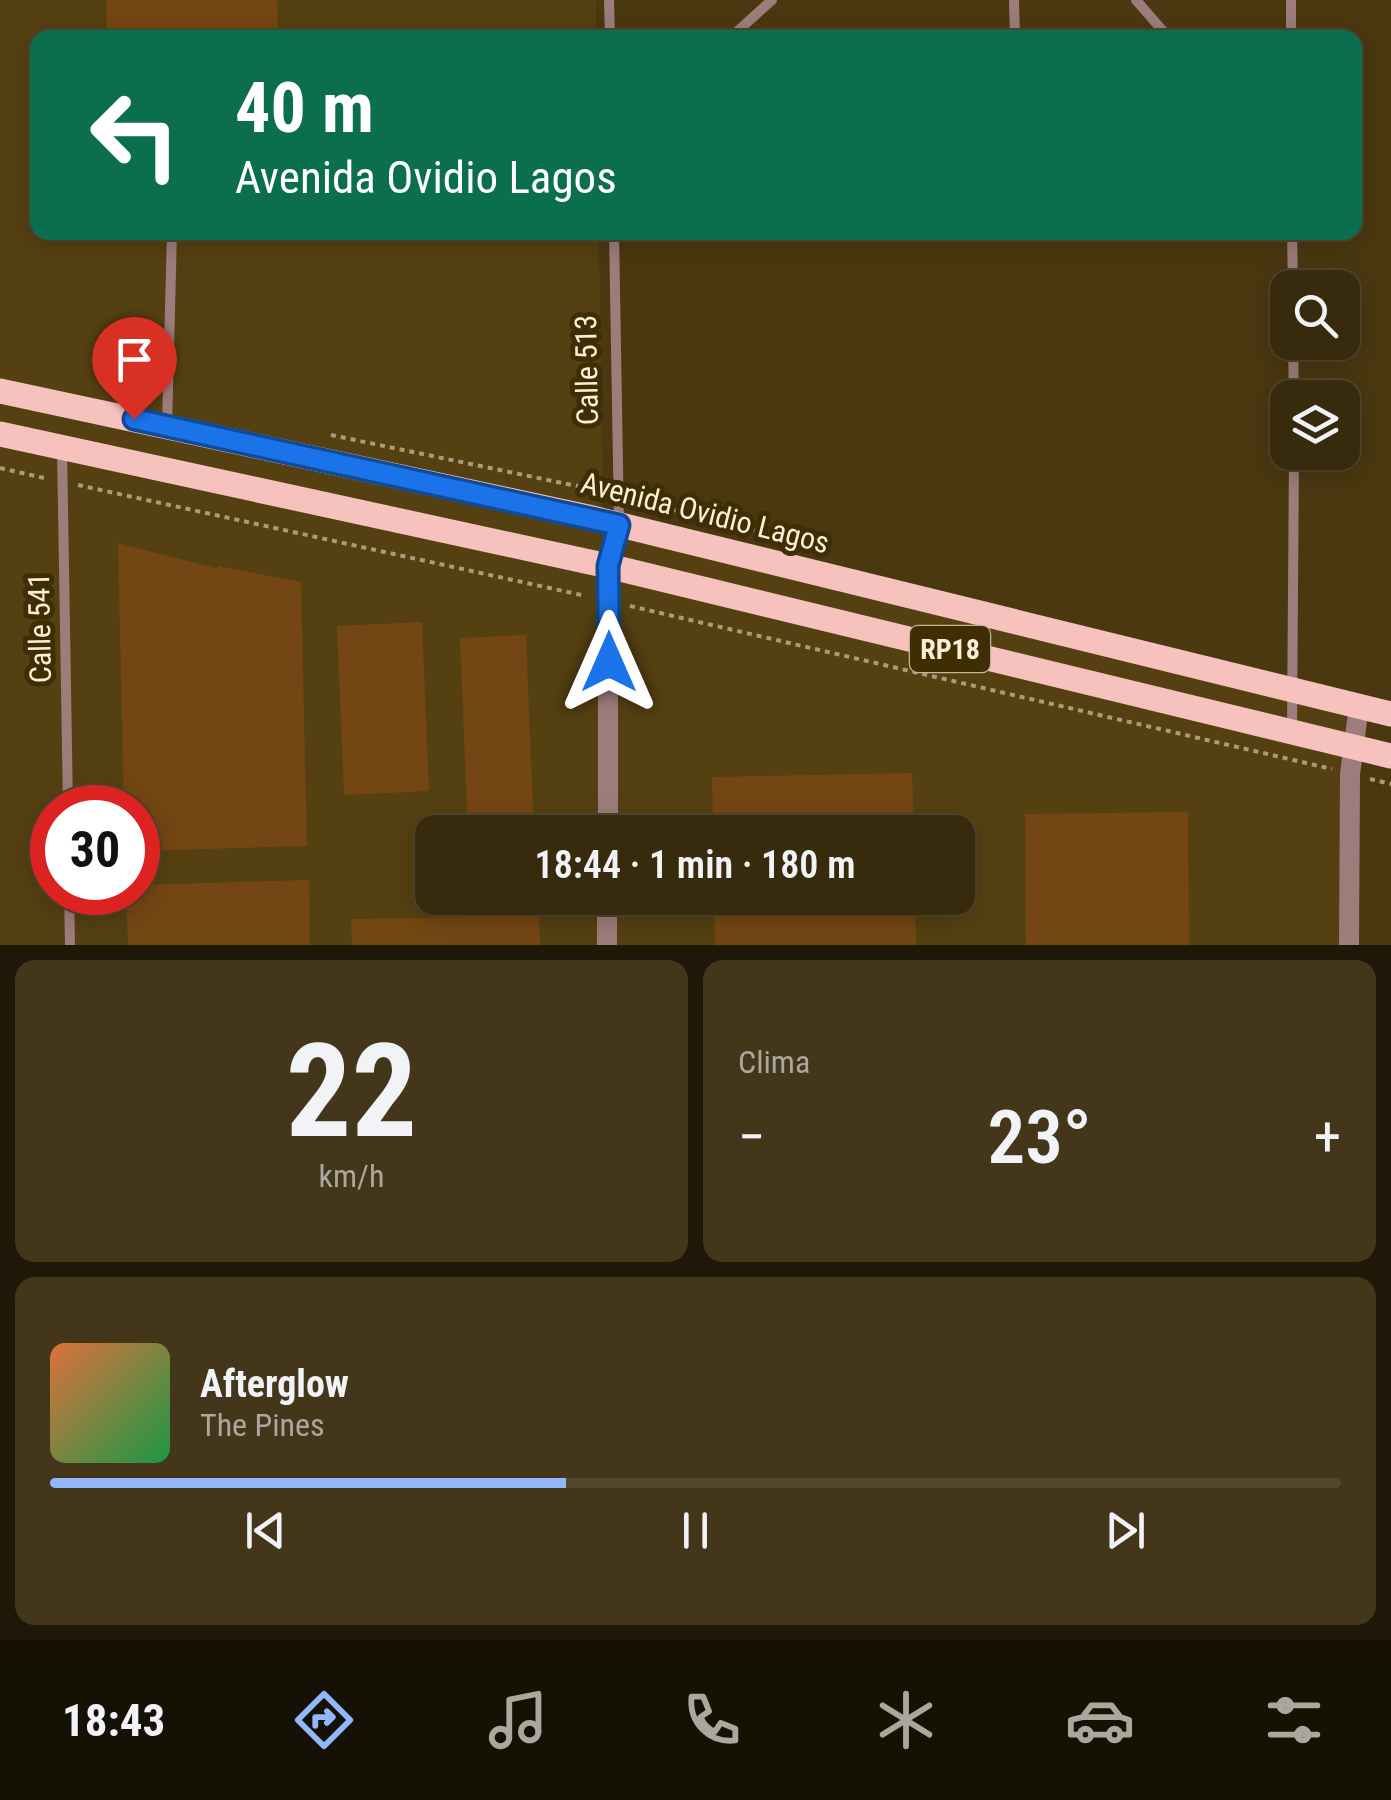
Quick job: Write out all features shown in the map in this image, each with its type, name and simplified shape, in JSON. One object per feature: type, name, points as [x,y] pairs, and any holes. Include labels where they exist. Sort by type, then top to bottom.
[{"type":"main road","name":"Avenida Ovidio Lagos","points":[[0,391],[619,525],[1391,714]]},
{"type":"main road","name":"RP18","points":[[0,434],[608,566],[1391,756]]},
{"type":"street","name":"Calle 513","points":[[608,815],[608,566],[619,525]]},
{"type":"street","points":[[1349,945],[1350,774],[1359,706]]},
{"type":"street","points":[[607,915],[607,945]]},
{"type":"lane","points":[[609,0],[610,30]]},
{"type":"lane","points":[[739,30],[772,0]]},
{"type":"lane","points":[[1014,0],[1015,30]]},
{"type":"lane","points":[[1136,0],[1162,30]]},
{"type":"lane","points":[[1291,0],[1291,30]]},
{"type":"lane","points":[[167,426],[172,240]]},
{"type":"lane","name":"Calle 513","points":[[614,240],[619,525]]},
{"type":"lane","points":[[1292,240],[1293,270]]},
{"type":"lane","name":"Calle 541","points":[[62,447],[68,785]]},
{"type":"lane","points":[[1292,732],[1294,470]]},
{"type":"lane","points":[[69,915],[70,945]]},
{"type":"path","points":[[0,468],[608,601],[1391,784]]},
{"type":"shaded area","points":[[0,0],[596,0],[596,30],[30,30],[30,240],[599,240],[603,521],[1359,706],[1349,945],[0,945]]},
{"type":"building","points":[[106,0],[277,0],[278,30],[107,30]]},
{"type":"building","points":[[118,543],[218,569],[301,582],[307,846],[160,850],[160,785],[123,785]]},
{"type":"building","points":[[422,622],[429,791],[344,795],[337,626]]},
{"type":"building","points":[[526,635],[533,815],[467,815],[460,638]]},
{"type":"building","points":[[912,773],[913,815],[713,815],[712,777]]},
{"type":"building","points":[[1188,812],[1189,945],[1026,945],[1025,814]]},
{"type":"building","points":[[309,880],[310,945],[128,945],[127,915],[160,915],[160,884]]},
{"type":"building","points":[[714,915],[915,915],[916,945],[715,945]]},
{"type":"building","points":[[539,916],[540,945],[352,945],[351,919]]},
{"type":"route","points":[[134,419],[619,525],[608,566],[609,662]]}]
